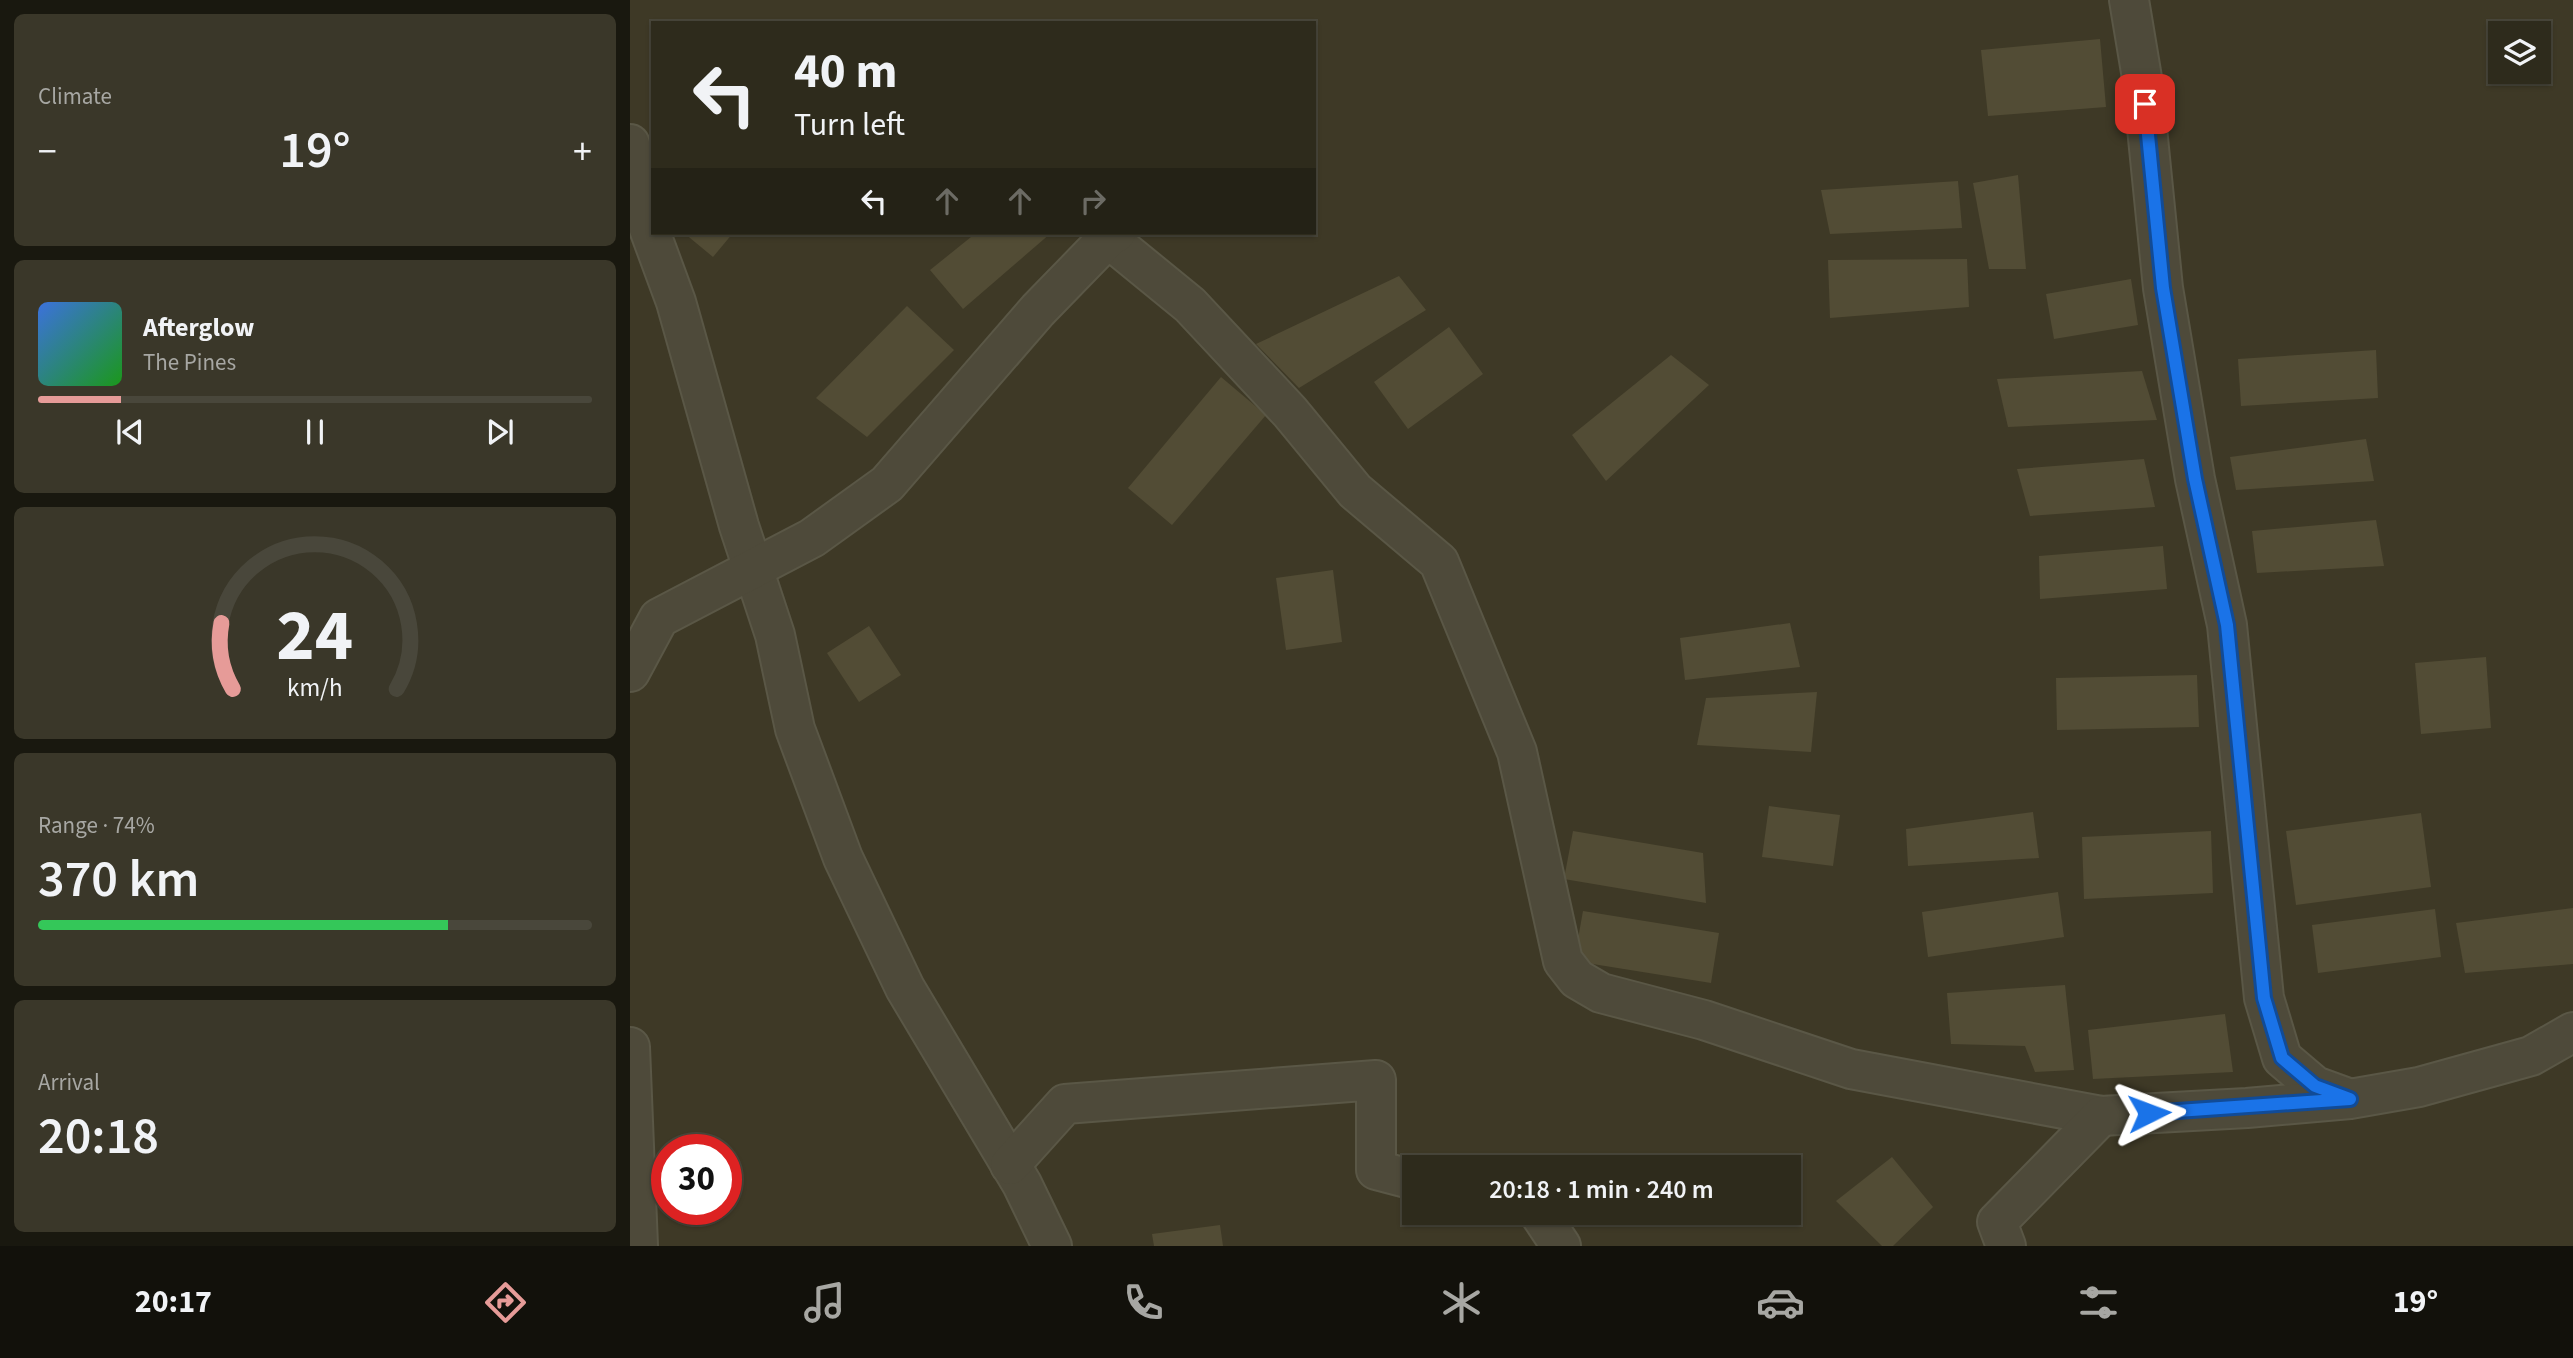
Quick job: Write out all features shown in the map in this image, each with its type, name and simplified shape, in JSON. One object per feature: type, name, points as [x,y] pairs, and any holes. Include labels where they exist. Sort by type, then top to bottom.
[{"type":"street","points":[[2129,0],[2142,78],[2163,288],[2195,479],[2227,625],[2264,998],[2282,1058],[2315,1086],[2350,1099]]},
{"type":"street","points":[[630,144],[651,234]]},
{"type":"street","points":[[651,235],[676,302],[753,569],[775,635],[795,729],[843,858],[905,988],[1010,1165],[1052,1246]]},
{"type":"street","points":[[630,672],[659,618],[812,538],[887,484],[1038,310],[1112,235],[1191,304],[1290,411],[1355,491],[1439,562],[1517,752],[1563,961],[1577,979],[1601,993],[1704,1020],[1851,1069],[2101,1115],[2247,1108],[2350,1099],[2419,1087],[2531,1056],[2573,1032]]},
{"type":"street","points":[[630,1047],[638,1246]]},
{"type":"street","points":[[1010,1165],[1065,1104],[1376,1080],[1376,1170],[1402,1177]]},
{"type":"street","points":[[2006,1246],[1997,1222],[2101,1115]]},
{"type":"street","points":[[1547,1225],[1561,1246]]},
{"type":"building","points":[[2100,39],[2106,107],[1988,116],[1981,50]]},
{"type":"building","points":[[2018,175],[2026,269],[1989,269],[1973,183]]},
{"type":"building","points":[[1958,181],[1962,228],[1830,234],[1821,190]]},
{"type":"building","points":[[686,235],[731,235],[713,257]]},
{"type":"building","points":[[974,235],[1049,235],[963,309],[930,270]]},
{"type":"building","points":[[1967,259],[1969,307],[1830,318],[1828,260]]},
{"type":"building","points":[[1399,276],[1426,310],[1299,388],[1256,344]]},
{"type":"building","points":[[2131,279],[2138,325],[2054,339],[2046,294]]},
{"type":"building","points":[[907,306],[954,350],[867,437],[816,398]]},
{"type":"building","points":[[1449,327],[1483,374],[1408,429],[1374,382]]},
{"type":"building","points":[[2376,350],[2378,398],[2241,406],[2238,359]]},
{"type":"building","points":[[1671,355],[1709,385],[1606,481],[1572,435]]},
{"type":"building","points":[[2142,371],[2157,420],[2008,427],[1997,379]]},
{"type":"building","points":[[1221,377],[1266,415],[1172,525],[1128,488]]},
{"type":"building","points":[[2366,439],[2374,481],[2236,490],[2230,457]]},
{"type":"building","points":[[2144,459],[2155,507],[2030,516],[2017,469]]},
{"type":"building","points":[[2376,520],[2384,566],[2257,573],[2252,531]]},
{"type":"building","points":[[2163,546],[2167,589],[2040,599],[2039,556]]},
{"type":"building","points":[[1333,570],[1342,642],[1286,650],[1276,578]]},
{"type":"building","points":[[1790,623],[1800,667],[1685,680],[1680,638]]},
{"type":"building","points":[[869,626],[901,675],[859,702],[827,653]]},
{"type":"building","points":[[2486,657],[2491,728],[2421,734],[2415,663]]},
{"type":"building","points":[[2197,675],[2199,727],[2057,730],[2056,678]]},
{"type":"building","points":[[1817,692],[1811,752],[1697,745],[1706,698]]},
{"type":"building","points":[[1769,806],[1840,815],[1833,866],[1762,857]]},
{"type":"building","points":[[2033,812],[2039,858],[1908,866],[1906,829]]},
{"type":"building","points":[[2421,813],[2431,887],[2296,905],[2286,831]]},
{"type":"building","points":[[1573,831],[1703,853],[1706,903],[1564,879]]},
{"type":"building","points":[[2211,831],[2213,893],[2084,899],[2082,837]]},
{"type":"building","points":[[2058,892],[2064,937],[1928,957],[1922,912]]},
{"type":"building","points":[[2573,908],[2573,964],[2465,973],[2456,923]]},
{"type":"building","points":[[2435,909],[2441,957],[2318,973],[2312,925]]},
{"type":"building","points":[[1583,911],[1719,933],[1711,983],[1574,961]]},
{"type":"building","points":[[2065,985],[2074,1070],[2035,1072],[2025,1046],[1951,1044],[1947,993]]},
{"type":"building","points":[[2225,1014],[2233,1072],[2093,1079],[2088,1030]]},
{"type":"building","points":[[1892,1157],[1933,1207],[1893,1246],[1882,1246],[1836,1201]]},
{"type":"building","points":[[1220,1225],[1223,1246],[1154,1246],[1152,1234]]},
{"type":"route","points":[[2145,104],[2163,288],[2195,479],[2227,625],[2264,998],[2282,1058],[2315,1086],[2350,1099],[2149,1113]]}]
